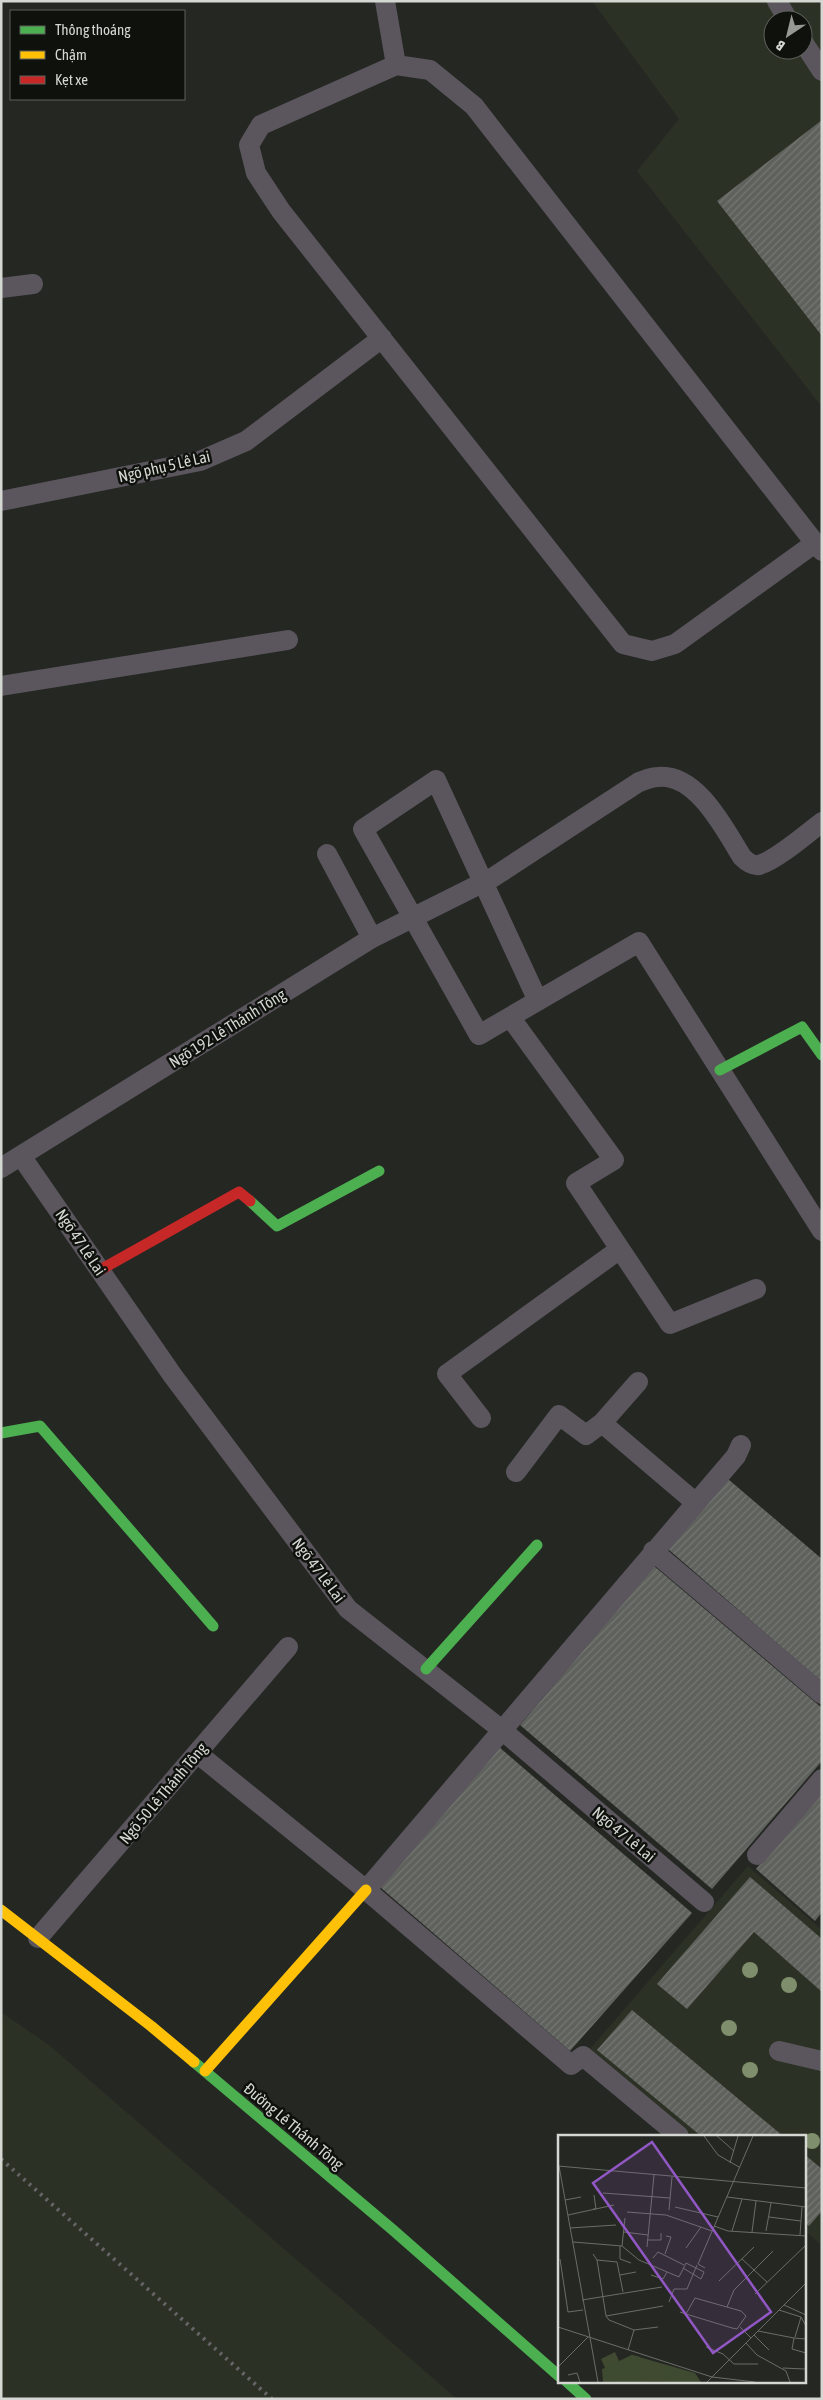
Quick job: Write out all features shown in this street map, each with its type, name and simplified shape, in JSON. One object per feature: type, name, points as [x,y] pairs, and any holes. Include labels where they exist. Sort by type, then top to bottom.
[{"type":"street","points":[[720,1070],[802,1027],[822,1055]]},
{"type":"street","points":[[100,1270],[239,1192],[277,1226],[379,1171]]},
{"type":"street","points":[[1,1433],[40,1426],[213,1626]]},
{"type":"street","points":[[426,1669],[537,1545]]},
{"type":"street","points":[[205,2071],[366,1890]]},
{"type":"street","name":"Đường Lê Thánh Tông","points":[[1,1910],[151,2026],[205,2071],[393,2230],[558,2375]]},
{"type":"street","points":[[567,2382],[586,2399]]},
{"type":"lane","points":[[385,1],[396,65]]},
{"type":"lane","points":[[813,57],[822,71]]},
{"type":"lane","points":[[396,65],[430,70],[474,106],[818,547],[675,644],[652,652],[623,644],[382,338],[281,211],[256,173],[249,145],[261,125],[396,65]]},
{"type":"lane","points":[[1,288],[33,284]]},
{"type":"lane","name":"Ngõ phụ 5 Lê Lai","points":[[1,501],[200,461],[246,441],[382,338]]},
{"type":"lane","points":[[1,686],[288,640]]},
{"type":"lane","name":"Ngõ 192 Lê Thánh Tông","points":[[1,1168],[372,938],[483,882],[638,782],[658,777],[682,783],[709,803],[742,857],[750,864],[759,865],[822,822]]},
{"type":"lane","points":[[538,1000],[436,780],[363,829],[479,1035],[639,942],[822,1231]]},
{"type":"lane","points":[[327,854],[372,938]]},
{"type":"lane","points":[[510,1017],[614,1160],[576,1183],[670,1324],[756,1289]]},
{"type":"lane","name":"Ngõ 47 Lê Lai","points":[[22,1156],[173,1376],[348,1609],[502,1730],[704,1902]]},
{"type":"lane","points":[[481,1418],[446,1374],[620,1249]]},
{"type":"lane","points":[[516,1472],[559,1415],[586,1435],[602,1424],[638,1382]]},
{"type":"lane","points":[[602,1424],[696,1503]]},
{"type":"lane","points":[[366,1890],[653,1551],[736,1456],[741,1445]]},
{"type":"lane","points":[[653,1551],[822,1694]]},
{"type":"lane","name":"Ngõ 50 Lê Thánh Tông","points":[[38,1938],[288,1647]]},
{"type":"lane","points":[[198,1753],[366,1890],[571,2065],[583,2056],[677,2135]]},
{"type":"lane","points":[[757,1855],[822,1779]]},
{"type":"lane","points":[[779,2051],[822,2061]]},
{"type":"shaded area","points":[[592,1],[822,1],[822,407],[637,171],[679,119]]},
{"type":"shaded area","points":[[748,1866],[822,1930],[820,2244],[806,2232],[806,2135],[692,2135],[590,2049]]},
{"type":"shaded area","points":[[1,2012],[49,2045],[457,2399],[1,2399]]},
{"type":"building","points":[[822,120],[822,336],[717,201]]},
{"type":"building","points":[[728,1479],[822,1559],[822,1682],[668,1549]]},
{"type":"building","points":[[654,1566],[822,1708],[822,1761],[712,1889],[520,1725]]},
{"type":"building","points":[[499,1747],[692,1913],[570,2051],[380,1887]]},
{"type":"building","points":[[822,1790],[822,1912],[815,1921],[756,1869]]},
{"type":"building","points":[[750,1877],[822,1939],[822,1992],[754,1932],[687,2009],[657,1984]]},
{"type":"building","points":[[632,2010],[782,2135],[700,2135],[597,2050]]},
{"type":"building","points":[[806,2156],[822,2169],[822,2211],[809,2226],[806,2224]]},
{"type":"railway","points":[[1,2159],[272,2399]]},
{"type":"traffic: fast","points":[[720,1070],[802,1027],[822,1055]]},
{"type":"traffic: fast","points":[[250,1201],[277,1226],[379,1171]]},
{"type":"traffic: fast","points":[[1,1433],[40,1426],[213,1626]]},
{"type":"traffic: fast","points":[[426,1669],[537,1545]]},
{"type":"traffic: fast","points":[[194,2062],[393,2230],[558,2375]]},
{"type":"traffic: fast","points":[[567,2382],[586,2399]]},
{"type":"traffic: slow","points":[[205,2071],[366,1890]]},
{"type":"traffic: slow","points":[[1,1910],[151,2026],[194,2062]]},
{"type":"traffic: jam","points":[[100,1270],[239,1192],[250,1201]]}]
